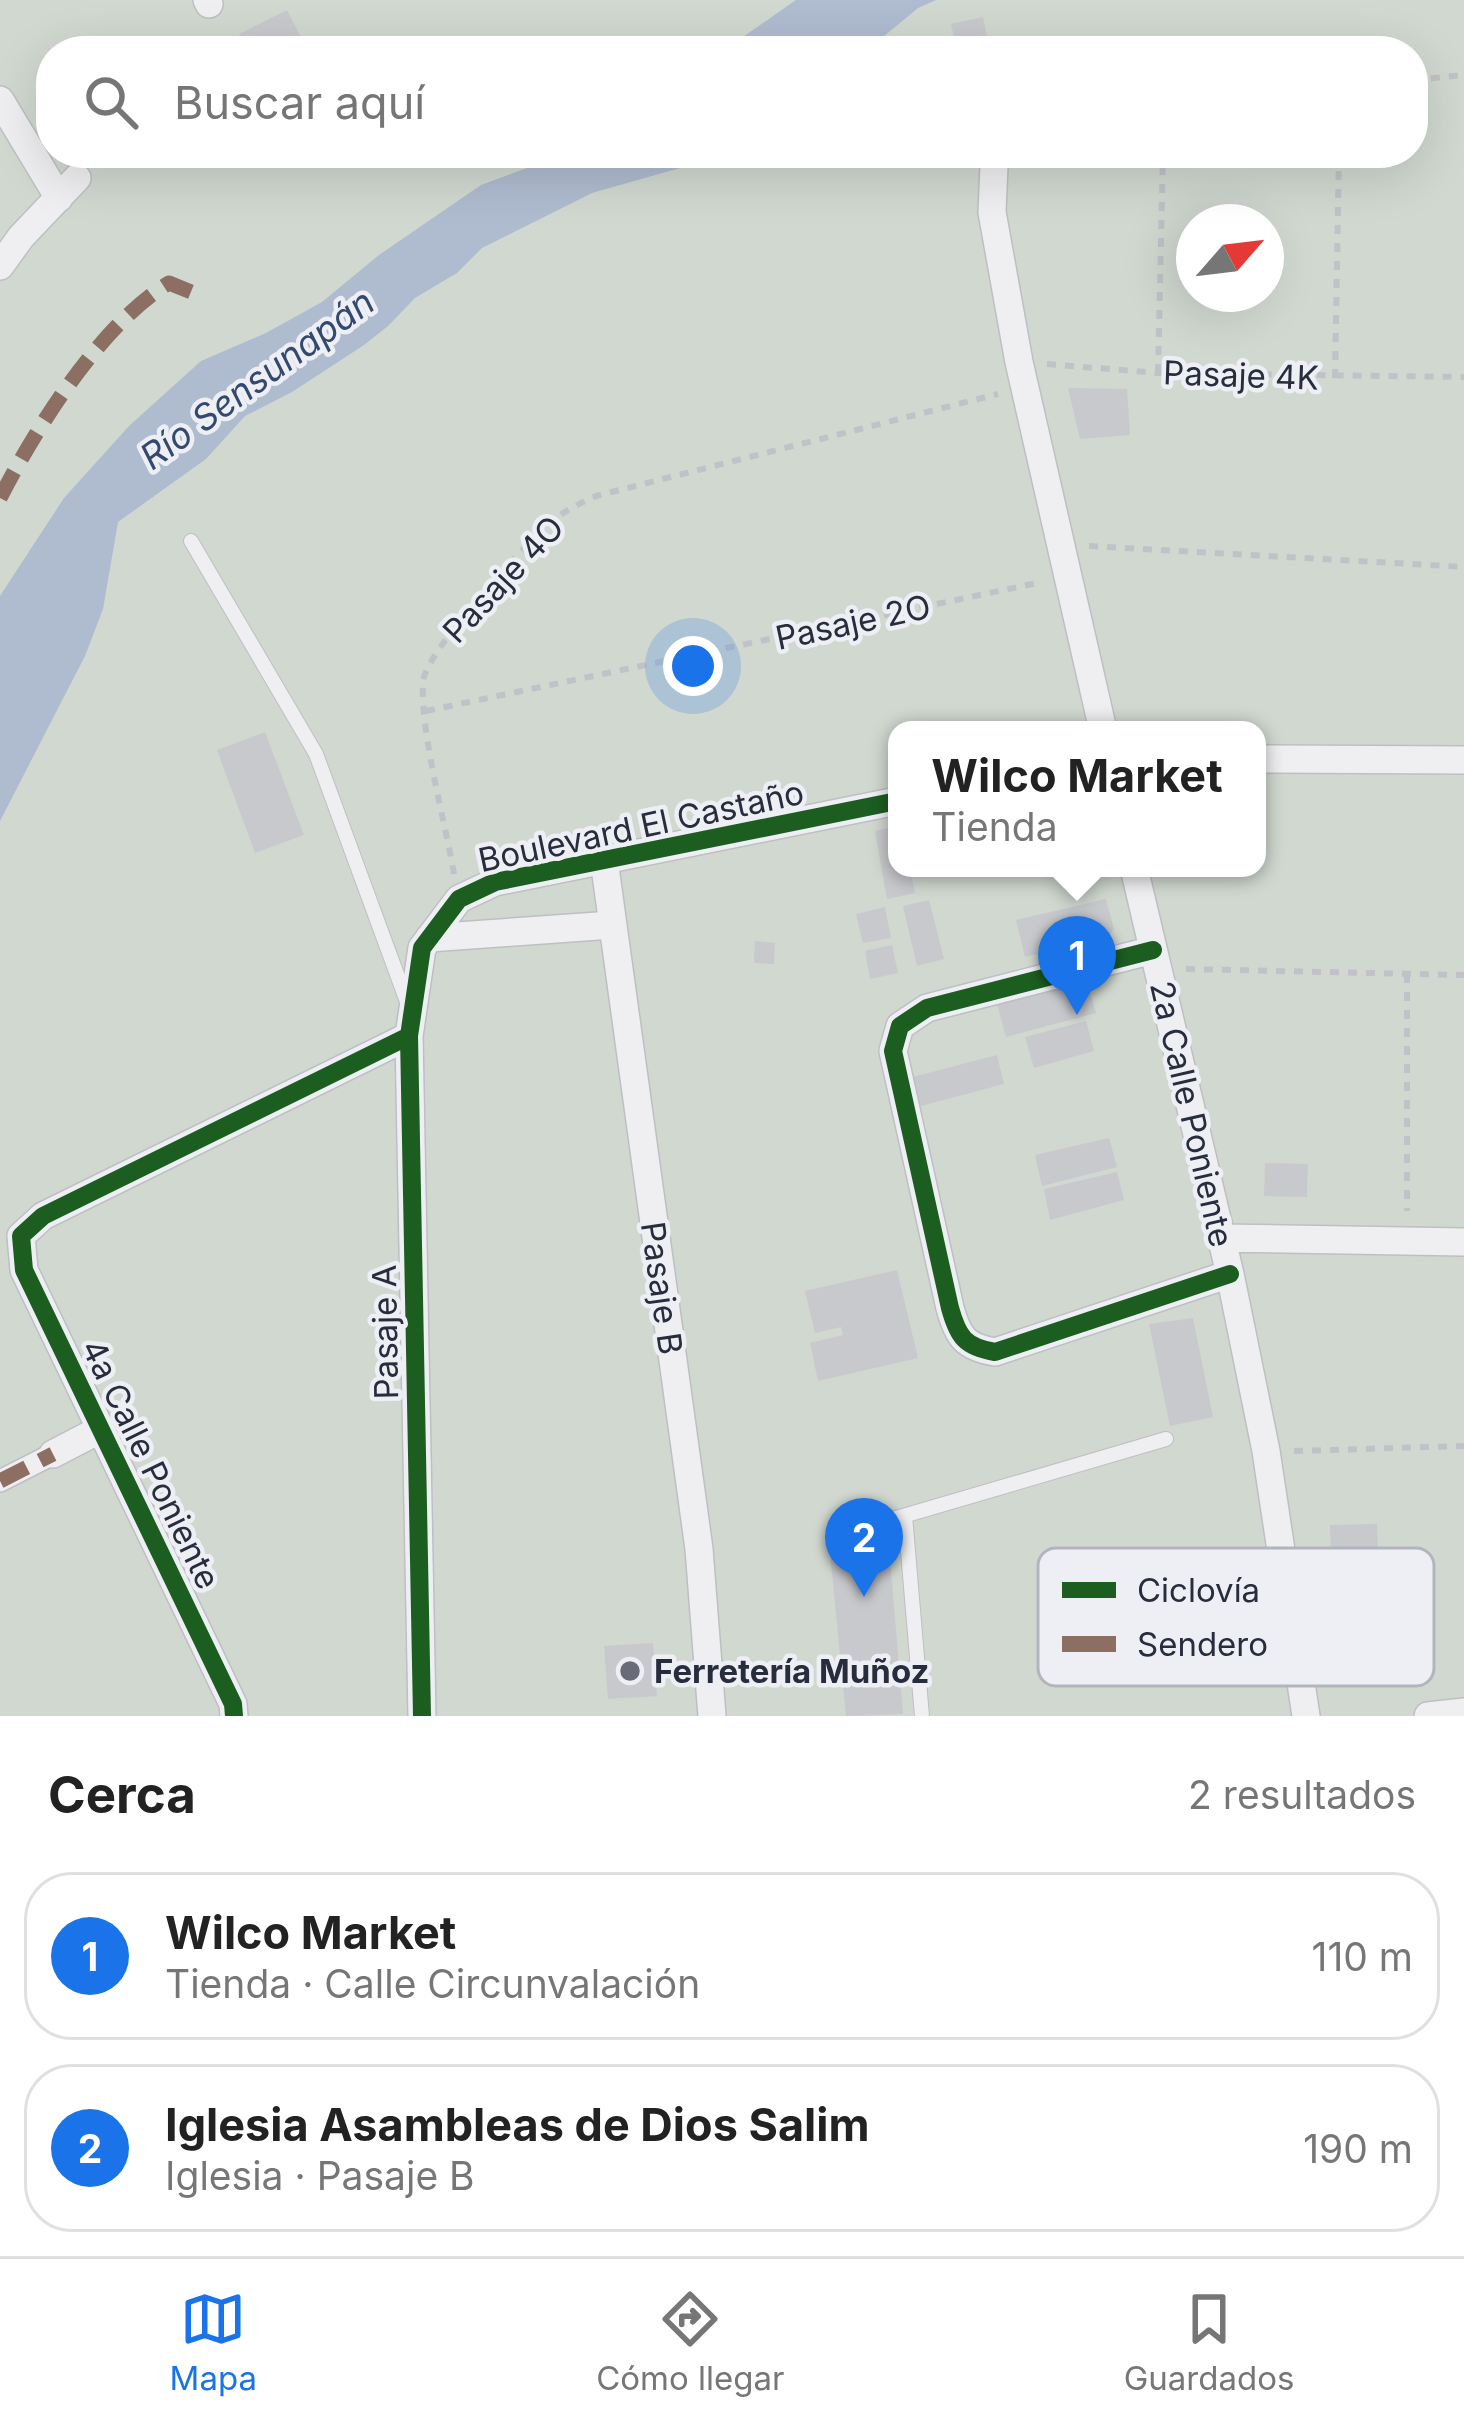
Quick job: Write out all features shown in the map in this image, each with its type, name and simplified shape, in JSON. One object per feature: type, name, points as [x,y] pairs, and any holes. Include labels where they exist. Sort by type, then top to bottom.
[{"type":"street","points":[[0,100],[36,147]]},
{"type":"street","points":[[0,266],[68,188],[53,168]]},
{"type":"street","points":[[994,168],[992,212],[1022,375],[1101,721]]},
{"type":"street","points":[[1266,759],[1464,760]]},
{"type":"street","name":"Boulevard El Castaño","points":[[426,943],[459,899],[495,882],[888,803]]},
{"type":"street","name":"Pasaje B","points":[[604,860],[699,1549],[712,1716]]},
{"type":"street","name":"2a Calle Poniente","points":[[1136,877],[1230,1274],[1281,1548]]},
{"type":"street","points":[[426,943],[612,925]]},
{"type":"street","name":"Pasaje A","points":[[422,1716],[410,1025],[426,943]]},
{"type":"street","points":[[1156,959],[926,1007],[900,1026],[893,1051],[950,1308],[957,1334],[970,1348],[995,1352],[1230,1274]]},
{"type":"street","name":"4a Calle Poniente","points":[[234,1716],[199,1630],[24,1270],[21,1236],[43,1216],[410,1025]]},
{"type":"street","points":[[1222,1238],[1464,1242]]},
{"type":"street","points":[[0,1481],[101,1429]]},
{"type":"street","name":"2a Calle Poniente","points":[[1301,1686],[1306,1716]]},
{"type":"street","points":[[1428,1716],[1464,1712]]},
{"type":"lane","points":[[191,541],[316,754],[410,1025]]},
{"type":"lane","points":[[852,1531],[1166,1439]]},
{"type":"lane","points":[[905,1516],[922,1716]]},
{"type":"path","points":[[1428,79],[1464,75]]},
{"type":"path","points":[[1158,373],[1163,168]]},
{"type":"path","points":[[1334,378],[1339,168]]},
{"type":"path","points":[[1061,545],[1464,567]]},
{"type":"path","points":[[1156,959],[1464,974]]},
{"type":"path","points":[[1407,974],[1407,1240]]},
{"type":"path","points":[[1266,1451],[1464,1446]]},
{"type":"shaded area","points":[[0,0],[1464,0],[1464,1716],[0,1716]]},
{"type":"water","points":[[796,0],[936,0],[918,8],[884,36],[744,36]]},
{"type":"water","name":"Río Sensunapán","points":[[527,168],[680,168],[592,193],[482,248],[457,273],[415,298],[364,345],[245,416],[206,459],[118,522],[103,609],[85,656],[0,821],[0,596],[64,498],[129,426],[201,361],[322,302],[379,255],[481,185]]},
{"type":"building","points":[[287,10],[300,36],[240,36]]},
{"type":"building","points":[[983,17],[987,36],[954,36],[951,24]]},
{"type":"building","points":[[1068,388],[1127,389],[1130,435],[1080,439]]},
{"type":"building","points":[[265,732],[304,835],[255,853],[217,750]]},
{"type":"building","points":[[888,828],[888,877],[912,877],[915,893],[887,899],[875,831]]},
{"type":"building","points":[[1106,899],[1114,929],[1107,938],[1025,957],[1016,920]]},
{"type":"building","points":[[929,900],[944,959],[917,966],[903,906]]},
{"type":"building","points":[[885,907],[891,938],[863,943],[856,914]]},
{"type":"building","points":[[755,941],[775,943],[774,964],[754,963]]},
{"type":"building","points":[[892,945],[898,973],[870,979],[865,951]]},
{"type":"building","points":[[1086,979],[1096,1013],[1006,1037],[996,1000]]},
{"type":"building","points":[[1086,1021],[1094,1051],[1034,1068],[1025,1037]]},
{"type":"building","points":[[997,1055],[1004,1084],[917,1107],[909,1078]]},
{"type":"building","points":[[1109,1138],[1117,1167],[1042,1186],[1035,1155]]},
{"type":"building","points":[[1265,1163],[1308,1164],[1307,1197],[1264,1196]]},
{"type":"building","points":[[1117,1172],[1124,1200],[1050,1220],[1044,1189]]},
{"type":"building","points":[[897,1270],[918,1358],[818,1381],[810,1343],[843,1335],[841,1327],[815,1333],[805,1291]]},
{"type":"building","points":[[1193,1318],[1213,1417],[1170,1426],[1149,1324]]},
{"type":"building","points":[[1377,1524],[1378,1548],[1331,1548],[1330,1525]]},
{"type":"building","points":[[888,1535],[903,1714],[846,1716],[830,1553]]},
{"type":"building","name":"Ferretería Muñoz","points":[[653,1643],[657,1696],[608,1699],[604,1646]]},
{"type":"marked path","points":[[0,498],[51,410],[119,324],[169,283],[201,296]]},
{"type":"marked path","points":[[0,1481],[53,1454]]},
{"type":"cycle path","points":[[422,1716],[409,1036],[422,948],[459,899],[495,882],[888,803]]},
{"type":"cycle path","points":[[1153,950],[927,1008],[900,1026],[893,1051],[950,1308],[964,1339],[995,1352],[1230,1274]]},
{"type":"cycle path","points":[[234,1716],[233,1704],[24,1270],[21,1236],[43,1216],[409,1036]]},
{"type":"place","name":"Wilco Market","points":[[1077,1015]]},
{"type":"place","name":"Iglesia Asambleas de Dios Salim","points":[[864,1597]]},
{"type":"place","name":"Ferretería Muñoz","points":[[630,1671]]}]
